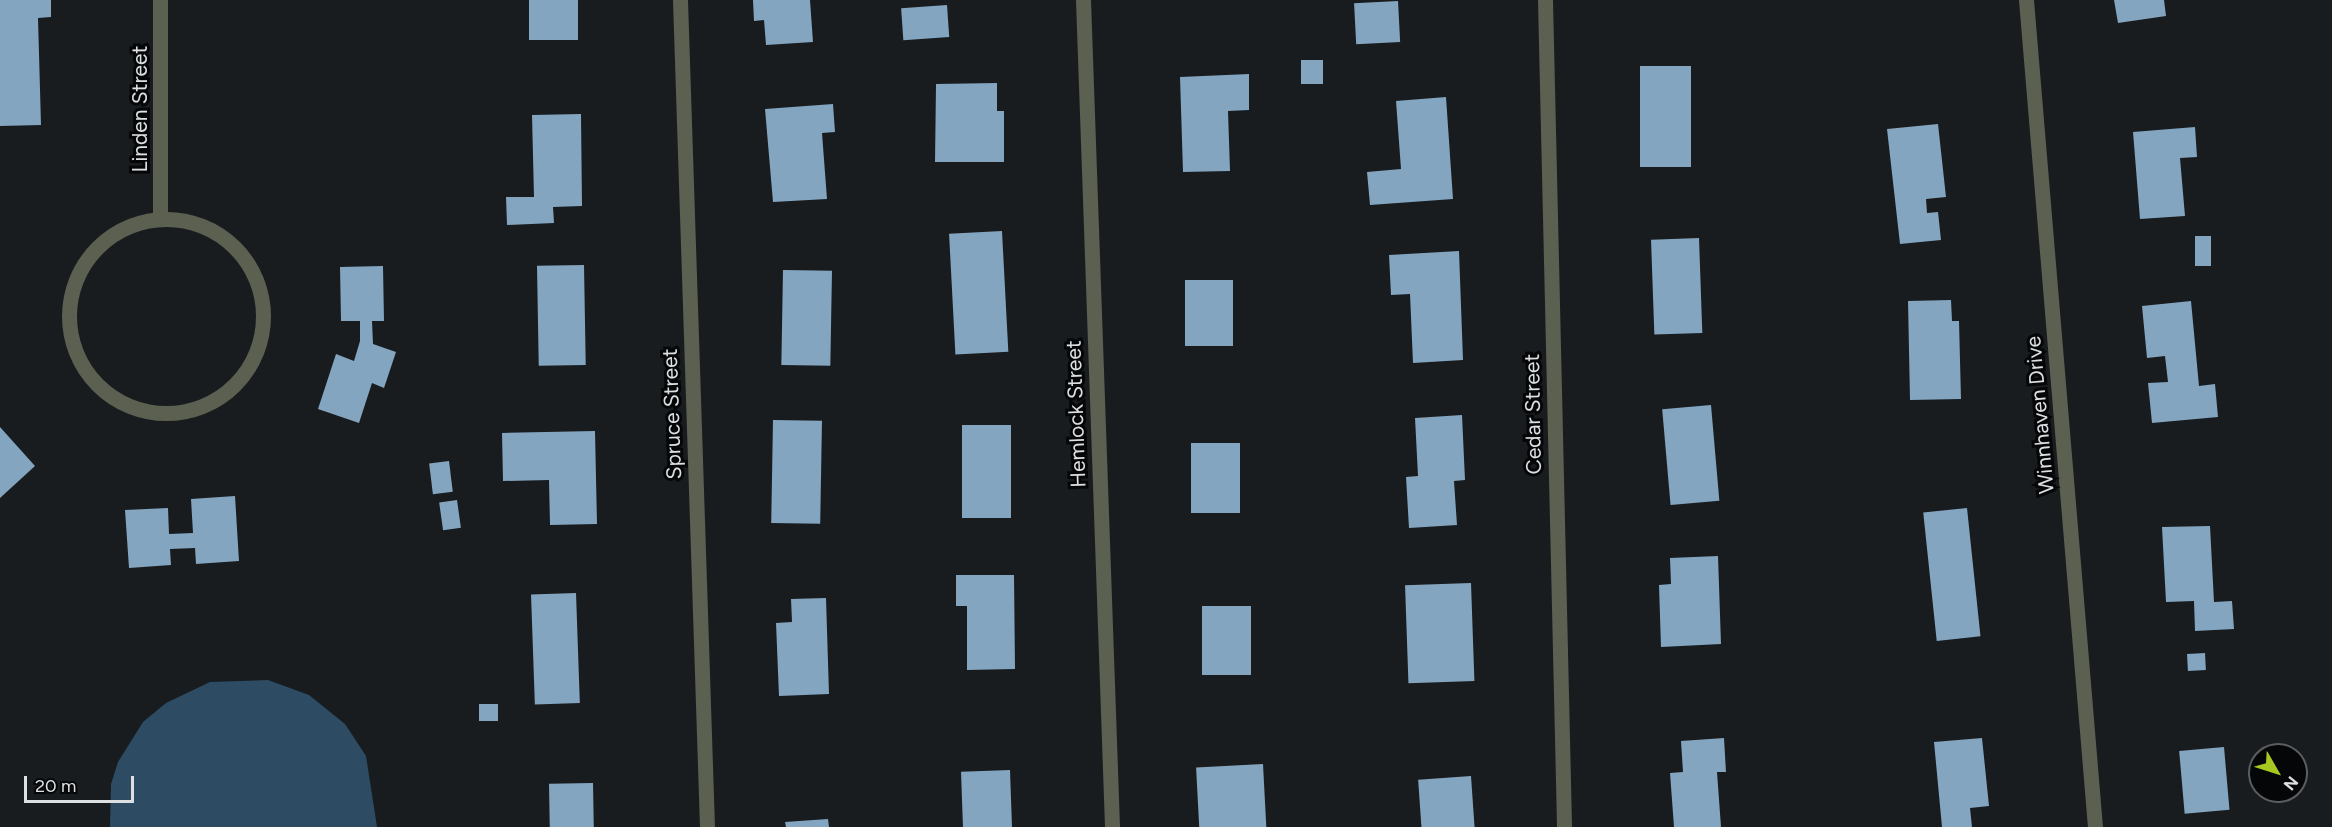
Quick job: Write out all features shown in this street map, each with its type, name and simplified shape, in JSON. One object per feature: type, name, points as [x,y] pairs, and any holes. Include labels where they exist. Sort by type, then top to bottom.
[{"type":"street","name":"Linden Street","points":[[160,0],[160,219]]},
{"type":"street","name":"Spruce Street","points":[[680,0],[707,827]]},
{"type":"street","name":"Hemlock Street","points":[[1083,0],[1112,827]]},
{"type":"street","name":"Cedar Street","points":[[1545,0],[1563,827]]},
{"type":"street","name":"Winnhaven Drive","points":[[2026,0],[2095,827]]},
{"type":"street","points":[[160,219],[201,225],[235,248],[257,282],[263,323],[250,363],[224,394],[196,408],[165,413],[127,405],[94,382],[74,348],[69,309],[80,271],[105,240],[141,222],[160,219]]},
{"type":"water","points":[[268,680],[309,695],[345,724],[366,756],[377,827],[110,827],[111,784],[118,762],[143,722],[166,703],[210,682]]},
{"type":"building","points":[[0,0],[51,0],[51,17],[38,18],[41,125],[0,126]]},
{"type":"building","points":[[529,0],[578,0],[578,40],[529,40]]},
{"type":"building","points":[[753,0],[810,0],[813,42],[766,45],[764,20],[754,21]]},
{"type":"building","points":[[2114,0],[2164,0],[2166,16],[2118,23]]},
{"type":"building","points":[[1398,1],[1400,42],[1356,44],[1354,3]]},
{"type":"building","points":[[947,5],[949,37],[903,40],[901,8]]},
{"type":"building","points":[[1301,60],[1323,60],[1323,84],[1301,84]]},
{"type":"building","points":[[1640,66],[1691,66],[1691,167],[1640,167]]},
{"type":"building","points":[[1249,74],[1249,110],[1228,111],[1230,171],[1183,172],[1180,77]]},
{"type":"building","points":[[997,83],[997,111],[1004,111],[1004,162],[935,162],[936,84]]},
{"type":"building","points":[[1446,97],[1453,199],[1370,205],[1367,172],[1401,169],[1396,101]]},
{"type":"building","points":[[833,104],[835,132],[822,133],[827,199],[773,202],[765,109]]},
{"type":"building","points":[[581,114],[582,206],[553,207],[554,223],[507,225],[506,197],[534,197],[532,115]]},
{"type":"building","points":[[1938,124],[1946,197],[1926,199],[1927,213],[1938,212],[1941,240],[1900,244],[1887,129]]},
{"type":"building","points":[[2195,127],[2197,157],[2180,158],[2185,216],[2140,219],[2133,132]]},
{"type":"building","points":[[1002,231],[1008,352],[955,355],[949,234]]},
{"type":"building","points":[[2195,236],[2211,236],[2211,266],[2195,266]]},
{"type":"building","points":[[1699,238],[1702,333],[1654,335],[1651,240]]},
{"type":"building","points":[[1459,251],[1463,360],[1413,363],[1410,294],[1391,295],[1389,255]]},
{"type":"building","points":[[584,265],[586,365],[539,366],[537,266]]},
{"type":"building","points":[[383,266],[384,321],[372,321],[373,344],[396,352],[384,388],[372,383],[359,423],[318,409],[336,354],[354,361],[360,341],[360,321],[341,321],[340,267]]},
{"type":"building","points":[[783,270],[832,271],[830,366],[781,365]]},
{"type":"building","points":[[1185,280],[1233,280],[1233,346],[1185,346]]},
{"type":"building","points":[[1951,300],[1952,321],[1959,321],[1961,399],[1910,400],[1908,301]]},
{"type":"building","points":[[2191,301],[2199,386],[2215,384],[2218,417],[2152,423],[2148,383],[2168,382],[2165,356],[2147,358],[2142,306]]},
{"type":"building","points":[[1711,405],[1719,501],[1671,505],[1662,409]]},
{"type":"building","points":[[1462,415],[1465,480],[1454,481],[1457,525],[1409,528],[1406,477],[1418,476],[1415,418]]},
{"type":"building","points":[[773,420],[822,421],[820,524],[771,523]]},
{"type":"building","points":[[962,425],[1011,425],[1011,518],[962,518]]},
{"type":"building","points":[[0,427],[35,466],[0,498]]},
{"type":"building","points":[[595,431],[597,524],[550,525],[549,480],[503,481],[502,433]]},
{"type":"building","points":[[1191,443],[1240,443],[1240,513],[1191,513]]},
{"type":"building","points":[[449,461],[453,492],[433,494],[429,463]]},
{"type":"building","points":[[235,496],[239,561],[196,564],[195,548],[170,549],[171,565],[129,568],[125,510],[168,508],[169,534],[193,533],[191,499]]},
{"type":"building","points":[[457,500],[461,528],[443,530],[439,503]]},
{"type":"building","points":[[1967,508],[1980,636],[1937,641],[1923,513]]},
{"type":"building","points":[[2210,526],[2214,602],[2232,601],[2234,629],[2195,631],[2194,601],[2166,602],[2162,527]]},
{"type":"building","points":[[1718,556],[1721,644],[1661,647],[1659,585],[1671,584],[1670,558]]},
{"type":"building","points":[[956,575],[1014,575],[1015,669],[967,670],[967,606],[956,606]]},
{"type":"building","points":[[1471,583],[1474,681],[1408,683],[1405,585]]},
{"type":"building","points":[[576,593],[580,703],[535,705],[531,595]]},
{"type":"building","points":[[826,598],[829,694],[779,696],[776,623],[792,622],[791,599]]},
{"type":"building","points":[[1202,606],[1251,606],[1251,675],[1202,675]]},
{"type":"building","points":[[2205,653],[2206,670],[2188,671],[2187,654]]},
{"type":"building","points":[[479,704],[498,704],[498,721],[479,721]]},
{"type":"building","points":[[1724,738],[1726,772],[1717,772],[1721,827],[1674,827],[1670,773],[1683,772],[1681,741]]},
{"type":"building","points":[[1982,738],[1989,806],[1970,808],[1972,827],[1942,827],[1934,742]]},
{"type":"building","points":[[2224,747],[2229,810],[2185,814],[2179,751]]},
{"type":"building","points":[[1263,764],[1266,827],[1199,827],[1196,768]]},
{"type":"building","points":[[1010,770],[1012,827],[963,827],[961,772]]},
{"type":"building","points":[[1471,776],[1475,827],[1421,827],[1418,780]]},
{"type":"building","points":[[593,783],[594,827],[550,827],[549,784]]},
{"type":"building","points":[[828,819],[829,827],[786,827],[785,822]]}]
